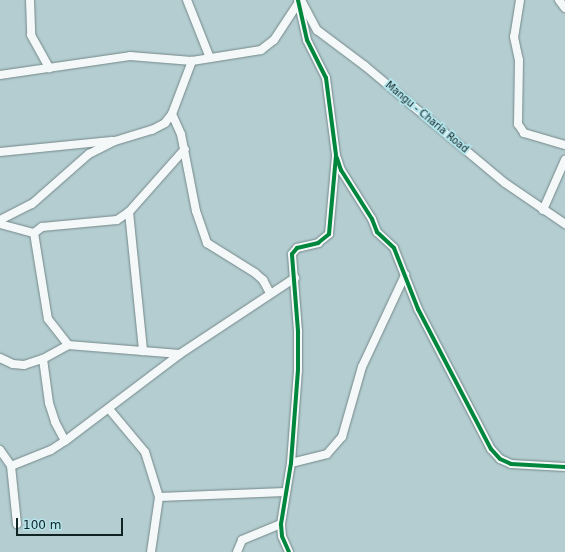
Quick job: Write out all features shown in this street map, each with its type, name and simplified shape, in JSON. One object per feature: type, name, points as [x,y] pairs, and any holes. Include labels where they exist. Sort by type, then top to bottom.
[{"type":"street","points":[[30,0],[31,35],[49,68]]},
{"type":"street","points":[[187,0],[210,58]]},
{"type":"street","points":[[520,0],[514,37],[519,60],[518,124],[524,133],[565,145]]},
{"type":"street","points":[[559,0],[565,8]]},
{"type":"street","points":[[0,75],[136,56],[192,61],[267,46],[299,1]]},
{"type":"street","points":[[299,1],[307,40],[326,78],[336,155],[341,170],[372,219],[376,232],[394,248],[418,309],[492,449],[500,459],[511,464],[565,467]]},
{"type":"street","name":"Mangu - Charia Road","points":[[299,1],[317,30],[371,71],[505,183],[565,224]]},
{"type":"street","points":[[0,220],[32,204],[89,154],[115,141],[159,128],[172,114],[192,61]]},
{"type":"street","points":[[172,114],[185,148],[196,211],[206,242],[255,273],[263,280],[270,293]]},
{"type":"street","points":[[0,152],[115,141]]},
{"type":"street","points":[[0,224],[34,232],[42,227],[117,220],[129,212],[185,148]]},
{"type":"street","points":[[289,552],[282,536],[281,524],[285,492],[291,463],[298,370],[293,251],[318,243],[329,234],[336,155]]},
{"type":"street","points":[[543,210],[565,160]]},
{"type":"street","points":[[129,212],[143,351]]},
{"type":"street","points":[[34,232],[35,250],[48,319],[68,344]]},
{"type":"street","points":[[291,463],[327,454],[342,437],[362,367],[405,275]]},
{"type":"street","points":[[11,466],[51,450],[65,441],[180,354],[270,293],[295,278]]},
{"type":"street","points":[[0,358],[13,364],[24,365],[43,359],[68,344],[180,354]]},
{"type":"street","points":[[43,359],[49,403],[65,441]]},
{"type":"street","points":[[109,409],[145,452],[158,497],[151,552]]},
{"type":"street","points":[[0,450],[11,466],[17,524]]},
{"type":"street","points":[[158,497],[285,492]]},
{"type":"street","points":[[237,552],[242,540],[281,524]]},
{"type":"cycle path","points":[[289,552],[282,536],[281,524],[291,463],[298,370],[298,331],[292,254],[297,248],[318,243],[329,234],[336,155],[326,78],[307,40],[298,0]]},
{"type":"cycle path","points":[[337,158],[341,170],[372,219],[377,232],[394,248],[418,309],[491,449],[500,459],[511,464],[565,467]]}]
